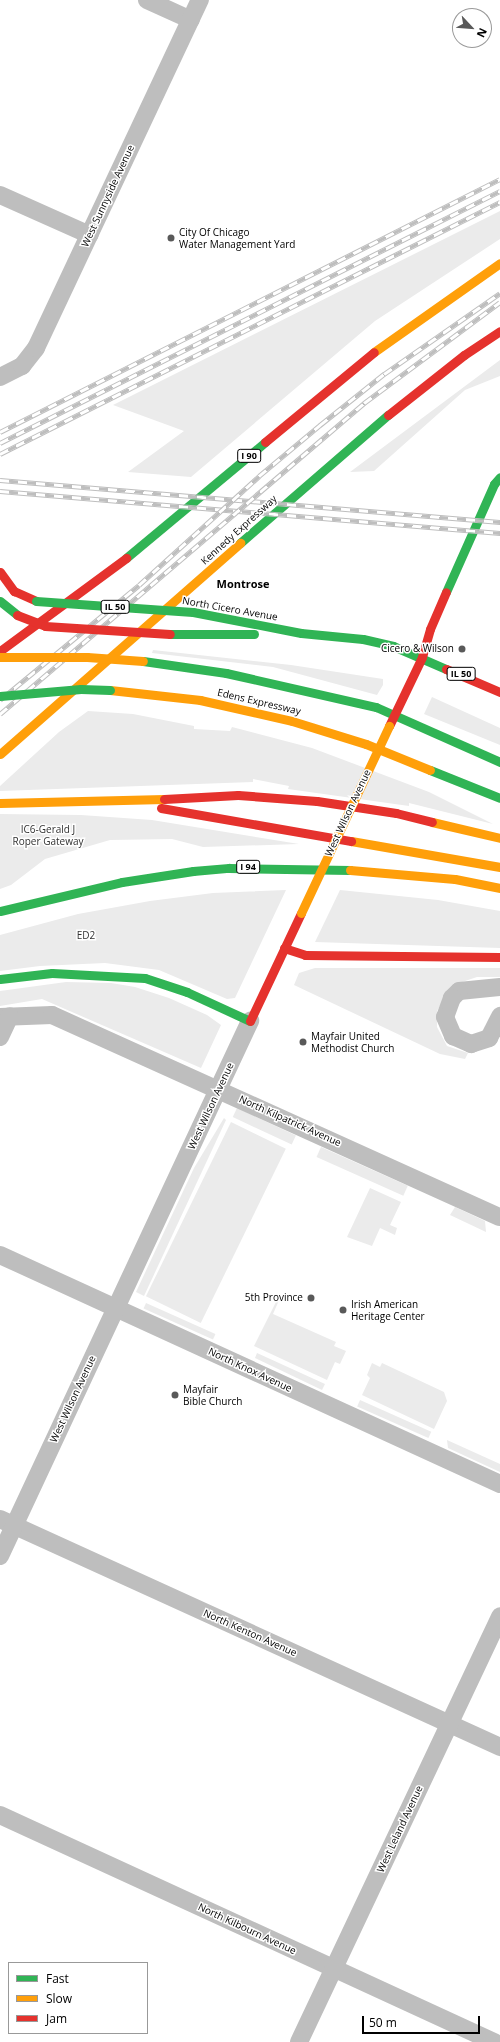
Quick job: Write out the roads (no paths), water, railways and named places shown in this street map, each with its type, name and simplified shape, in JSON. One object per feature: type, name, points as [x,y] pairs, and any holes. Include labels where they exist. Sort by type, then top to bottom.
[{"type":"main road","name":"I 90","points":[[0,651],[104,577],[333,384],[401,332],[500,263]]},
{"type":"main road","name":"Kennedy Expressway","points":[[0,754],[360,437],[464,355],[500,331]]},
{"type":"main road","name":"West Wilson Avenue","points":[[250,1021],[422,657],[430,629],[494,484],[500,477]]},
{"type":"main road","name":"North Cicero Avenue","points":[[0,572],[14,591],[36,601],[193,612],[301,633],[363,640],[422,657],[500,692]]},
{"type":"main road","name":"North Cicero Avenue","points":[[0,601],[17,615],[45,626],[170,634],[301,633]]},
{"type":"main road","name":"West Wilson Avenue","points":[[422,657],[437,640]]},
{"type":"main road","points":[[0,657],[87,657],[143,661],[226,673],[376,707],[500,762]]},
{"type":"main road","name":"Edens Expressway","points":[[0,696],[81,689],[110,690],[207,701],[292,721],[373,747],[500,798]]},
{"type":"main road","points":[[0,803],[122,802],[238,795],[317,801],[413,816],[500,838]]},
{"type":"main road","points":[[122,802],[500,867]]},
{"type":"main road","name":"I 94","points":[[0,911],[122,882],[192,871],[229,868],[365,870],[454,879],[500,888]]},
{"type":"main road","points":[[284,948],[306,955],[500,957]]},
{"type":"main road","points":[[0,979],[82,973],[145,978],[187,992],[250,1021]]},
{"type":"street","points":[[147,0],[191,20]]},
{"type":"street","name":"West Sunnyside Avenue","points":[[0,377],[22,366],[36,348],[200,0]]},
{"type":"street","points":[[0,195],[90,235]]},
{"type":"street","points":[[500,987],[459,991],[452,998],[445,1018],[453,1036],[471,1044],[489,1038],[500,1016]]},
{"type":"street","name":"North Kilpatrick Avenue","points":[[0,1037],[5,1017],[52,1014],[500,1217]]},
{"type":"street","name":"West Wilson Avenue","points":[[0,1556],[7,1522],[115,1308],[220,1089],[250,1021]]},
{"type":"street","name":"North Knox Avenue","points":[[0,1255],[500,1484]]},
{"type":"street","name":"North Kenton Avenue","points":[[7,1522],[500,1747]]},
{"type":"street","name":"West Leland Avenue","points":[[299,2042],[500,1616]]},
{"type":"street","name":"North Kilbourn Avenue","points":[[0,1816],[494,2042]]},
{"type":"railway","points":[[0,432],[500,179]]},
{"type":"railway","points":[[0,443],[500,191]]},
{"type":"railway","points":[[0,454],[500,202]]},
{"type":"railway","points":[[0,700],[139,585],[259,476],[320,425],[384,374],[500,293]]},
{"type":"railway","points":[[0,714],[364,403],[500,302]]},
{"type":"railway","points":[[0,480],[500,522]]},
{"type":"railway","points":[[0,491],[500,533]]},
{"type":"place","name":"City Of Chicago Water Management Yard","points":[[171,238]]},
{"type":"place","name":"Cicero & Wilson","points":[[462,649]]},
{"type":"place","name":"Mayfair United Methodist Church","points":[[303,1042]]},
{"type":"place","name":"5th Province","points":[[311,1298]]},
{"type":"place","name":"Irish American Heritage Center","points":[[343,1310]]},
{"type":"place","name":"Mayfair Bible Church","points":[[175,1395]]},
{"type":"district","name":"Montrose","points":[[243,584]]},
{"type":"park label","name":"IC6-Gerald J Roper Gateway","points":[[48,834]]},
{"type":"park label","name":"ED2","points":[[86,936]]}]
